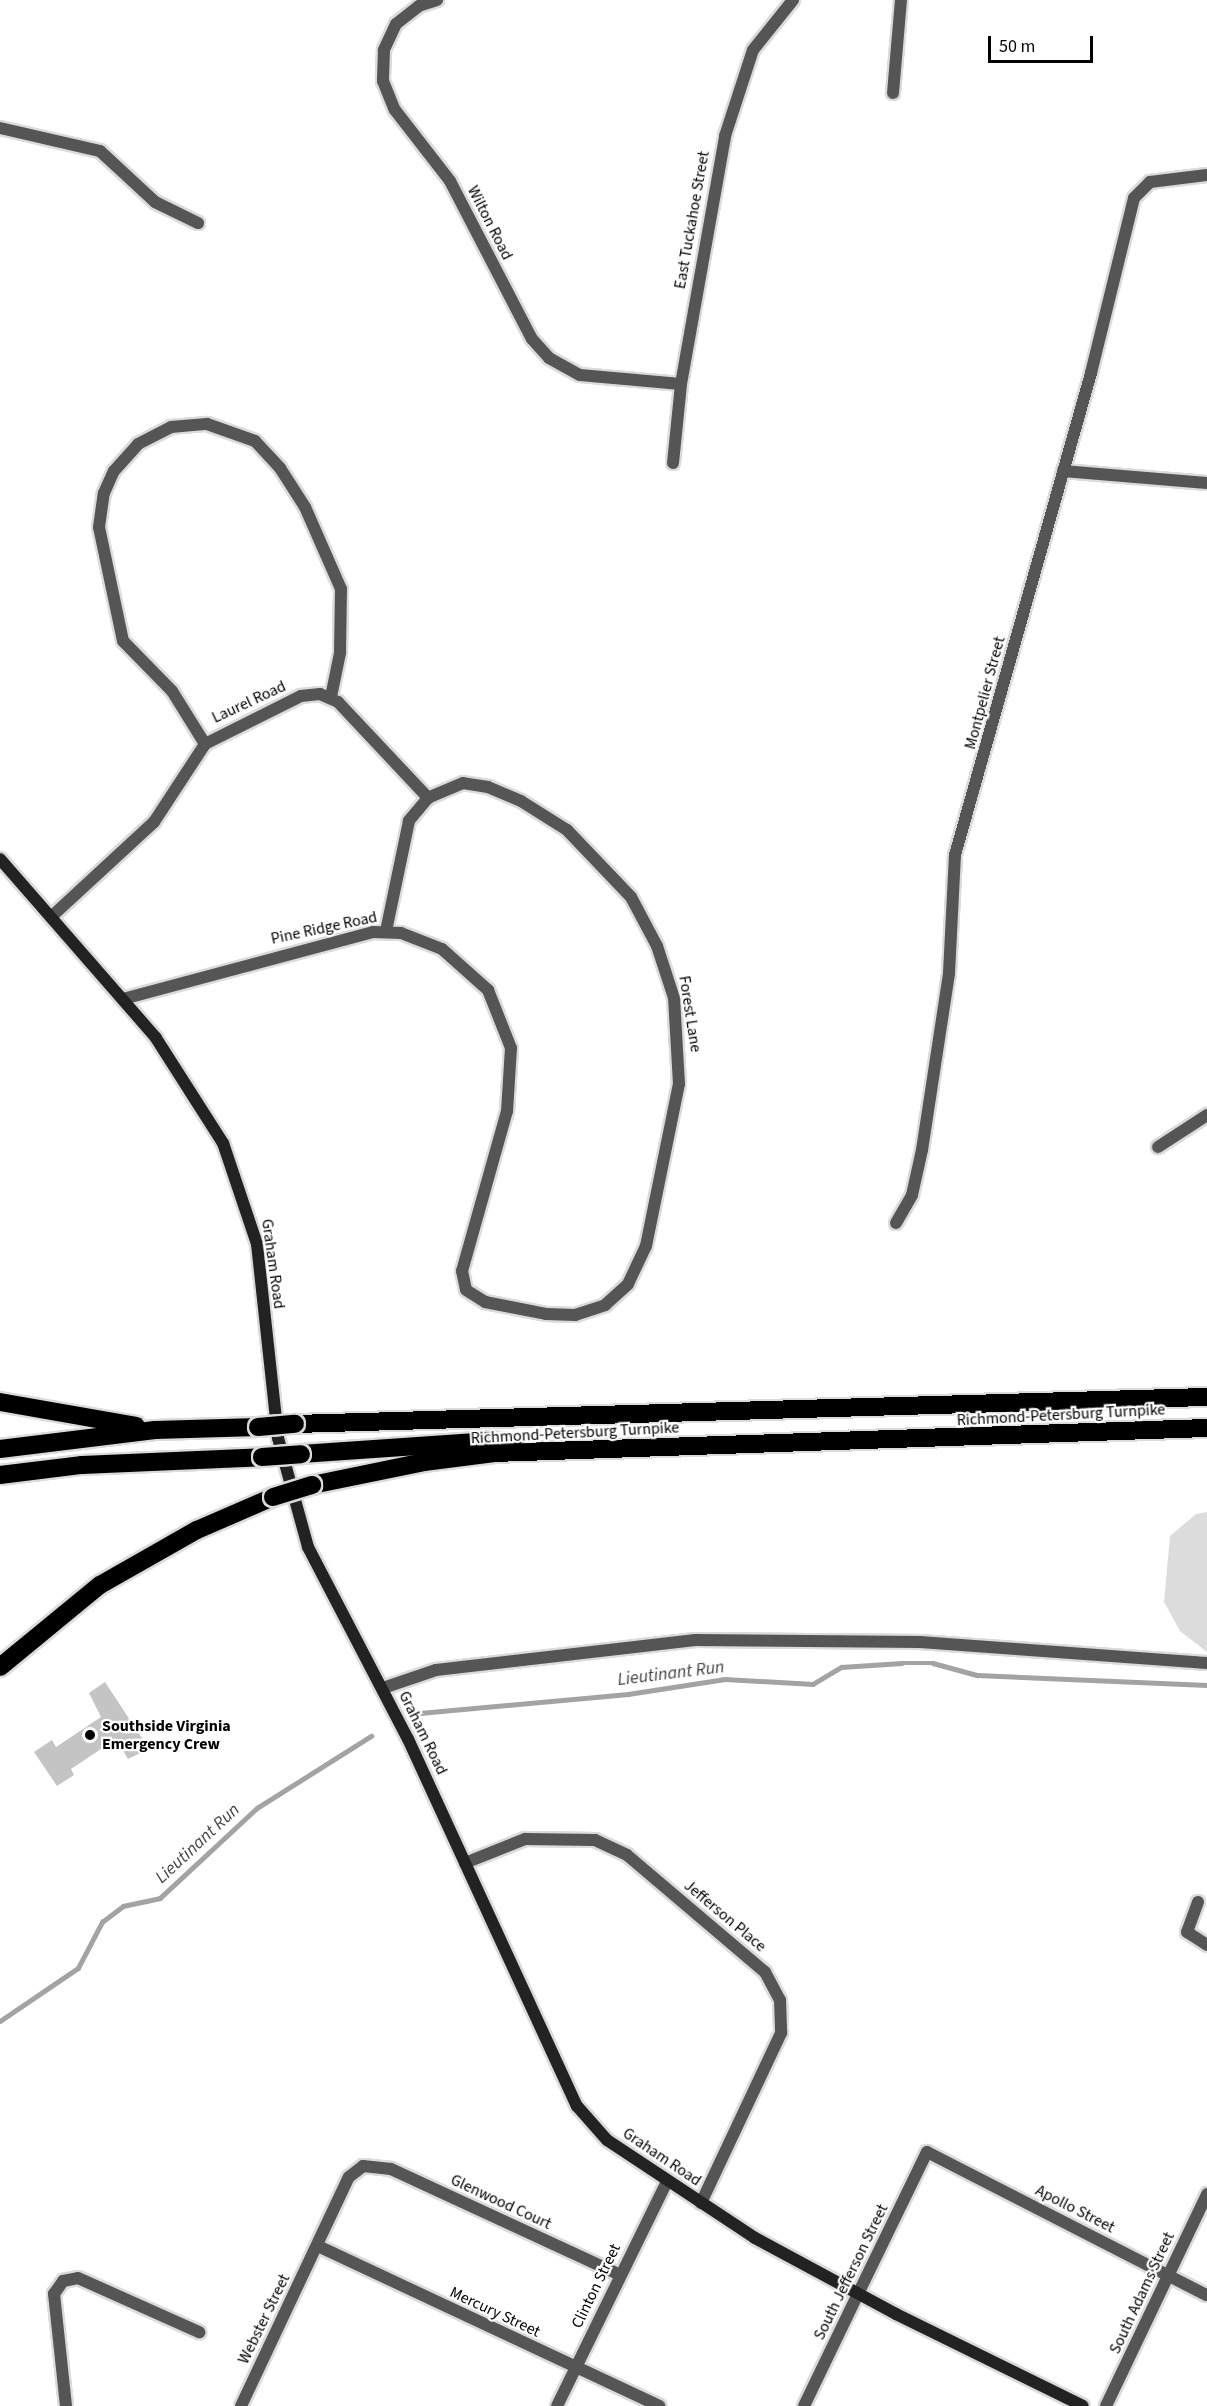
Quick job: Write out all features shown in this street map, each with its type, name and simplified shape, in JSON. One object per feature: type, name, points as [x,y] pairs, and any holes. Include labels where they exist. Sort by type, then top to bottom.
[{"type":"highway","name":"Richmond-Petersburg Turnpike","points":[[0,1449],[155,1430],[1207,1397]]},
{"type":"highway","points":[[0,1402],[155,1430]]},
{"type":"highway","name":"Richmond-Petersburg Turnpike","points":[[0,1667],[100,1585],[188,1535],[273,1497],[312,1485],[424,1462],[562,1450],[1207,1428]]},
{"type":"highway","points":[[0,1475],[82,1465],[262,1457],[491,1441],[562,1450]]},
{"type":"main road","name":"Graham Road","points":[[0,859],[123,999],[184,1075],[236,1174],[257,1244],[269,1376],[294,1505],[328,1588],[383,1688],[577,2106],[607,2140],[701,2203],[858,2294],[1083,2406]]},
{"type":"street","name":"Wilton Road","points":[[437,0],[419,6],[396,24],[384,50],[383,81],[395,110],[456,191],[532,339],[549,358],[580,375],[681,384]]},
{"type":"street","name":"East Tuckahoe Street","points":[[673,463],[681,384],[724,136],[753,50],[793,0]]},
{"type":"street","points":[[893,93],[901,0]]},
{"type":"street","points":[[0,128],[100,151],[155,202],[198,224]]},
{"type":"street","name":"Montpelier Street","points":[[896,1223],[912,1195],[922,1150],[950,973],[956,855],[1063,471],[1134,198],[1150,182],[1207,175]]},
{"type":"street","points":[[206,744],[180,700],[123,642],[99,527],[104,493],[125,456],[162,430],[207,424],[242,434],[269,453],[325,544],[339,579],[343,614],[331,698],[428,798],[403,836],[386,931]]},
{"type":"street","points":[[1063,471],[1207,483]]},
{"type":"street","name":"Laurel Road","points":[[51,917],[154,822],[206,744],[301,696],[331,698]]},
{"type":"street","name":"Forest Lane","points":[[428,798],[452,785],[488,787],[550,818],[584,846],[631,897],[657,946],[679,1034],[674,1124],[646,1246],[618,1296],[575,1315],[516,1310],[473,1296],[462,1281],[465,1261]]},
{"type":"street","name":"Pine Ridge Road","points":[[123,999],[290,951],[386,931],[421,939],[460,961],[488,990],[506,1028],[512,1072],[507,1112],[465,1261]]},
{"type":"street","points":[[1158,1147],[1207,1115]]},
{"type":"street","points":[[383,1688],[436,1670],[695,1640],[920,1642],[1207,1663]]},
{"type":"street","name":"Jefferson Place","points":[[465,1863],[525,1839],[595,1840],[627,1855],[765,1972],[780,2000],[781,2033],[701,2203]]},
{"type":"street","points":[[1197,1902],[1187,1932],[1207,1945]]},
{"type":"street","name":"Apollo Street","points":[[927,2152],[1207,2295]]},
{"type":"street","name":"South Jefferson Street","points":[[804,2406],[927,2152]]},
{"type":"street","name":"Webster Street","points":[[241,2406],[349,2177],[368,2164]]},
{"type":"street","name":"Glenwood Court","points":[[368,2164],[391,2169],[620,2275]]},
{"type":"street","name":"Clinton Street","points":[[557,2406],[667,2181]]},
{"type":"street","name":"South Adams Street","points":[[1106,2406],[1207,2194]]},
{"type":"street","name":"Mercury Street","points":[[318,2246],[659,2406]]},
{"type":"street","points":[[66,2406],[54,2294],[63,2281],[78,2278],[199,2332]]},
{"type":"shaded area","points":[[1207,1512],[1207,1652],[1180,1631],[1164,1602],[1170,1536],[1196,1514]]},
{"type":"building","name":"Southside Virginia Emergency Crew","points":[[105,1682],[149,1749],[128,1759],[116,1739],[71,1769],[74,1775],[57,1786],[34,1752],[52,1740],[56,1747],[101,1717],[89,1693]]},
{"type":"waterway","name":"Lieutinant Run","points":[[420,1713],[628,1694],[725,1679],[813,1684],[841,1667],[902,1663],[933,1663],[977,1675],[1207,1685]]},
{"type":"waterway","name":"Lieutinant Run","points":[[0,2021],[78,1968],[102,1922],[123,1906],[160,1898],[257,1808],[371,1736]]},
{"type":"place","name":"Southside Virginia Emergency Crew","points":[[90,1735]]}]
